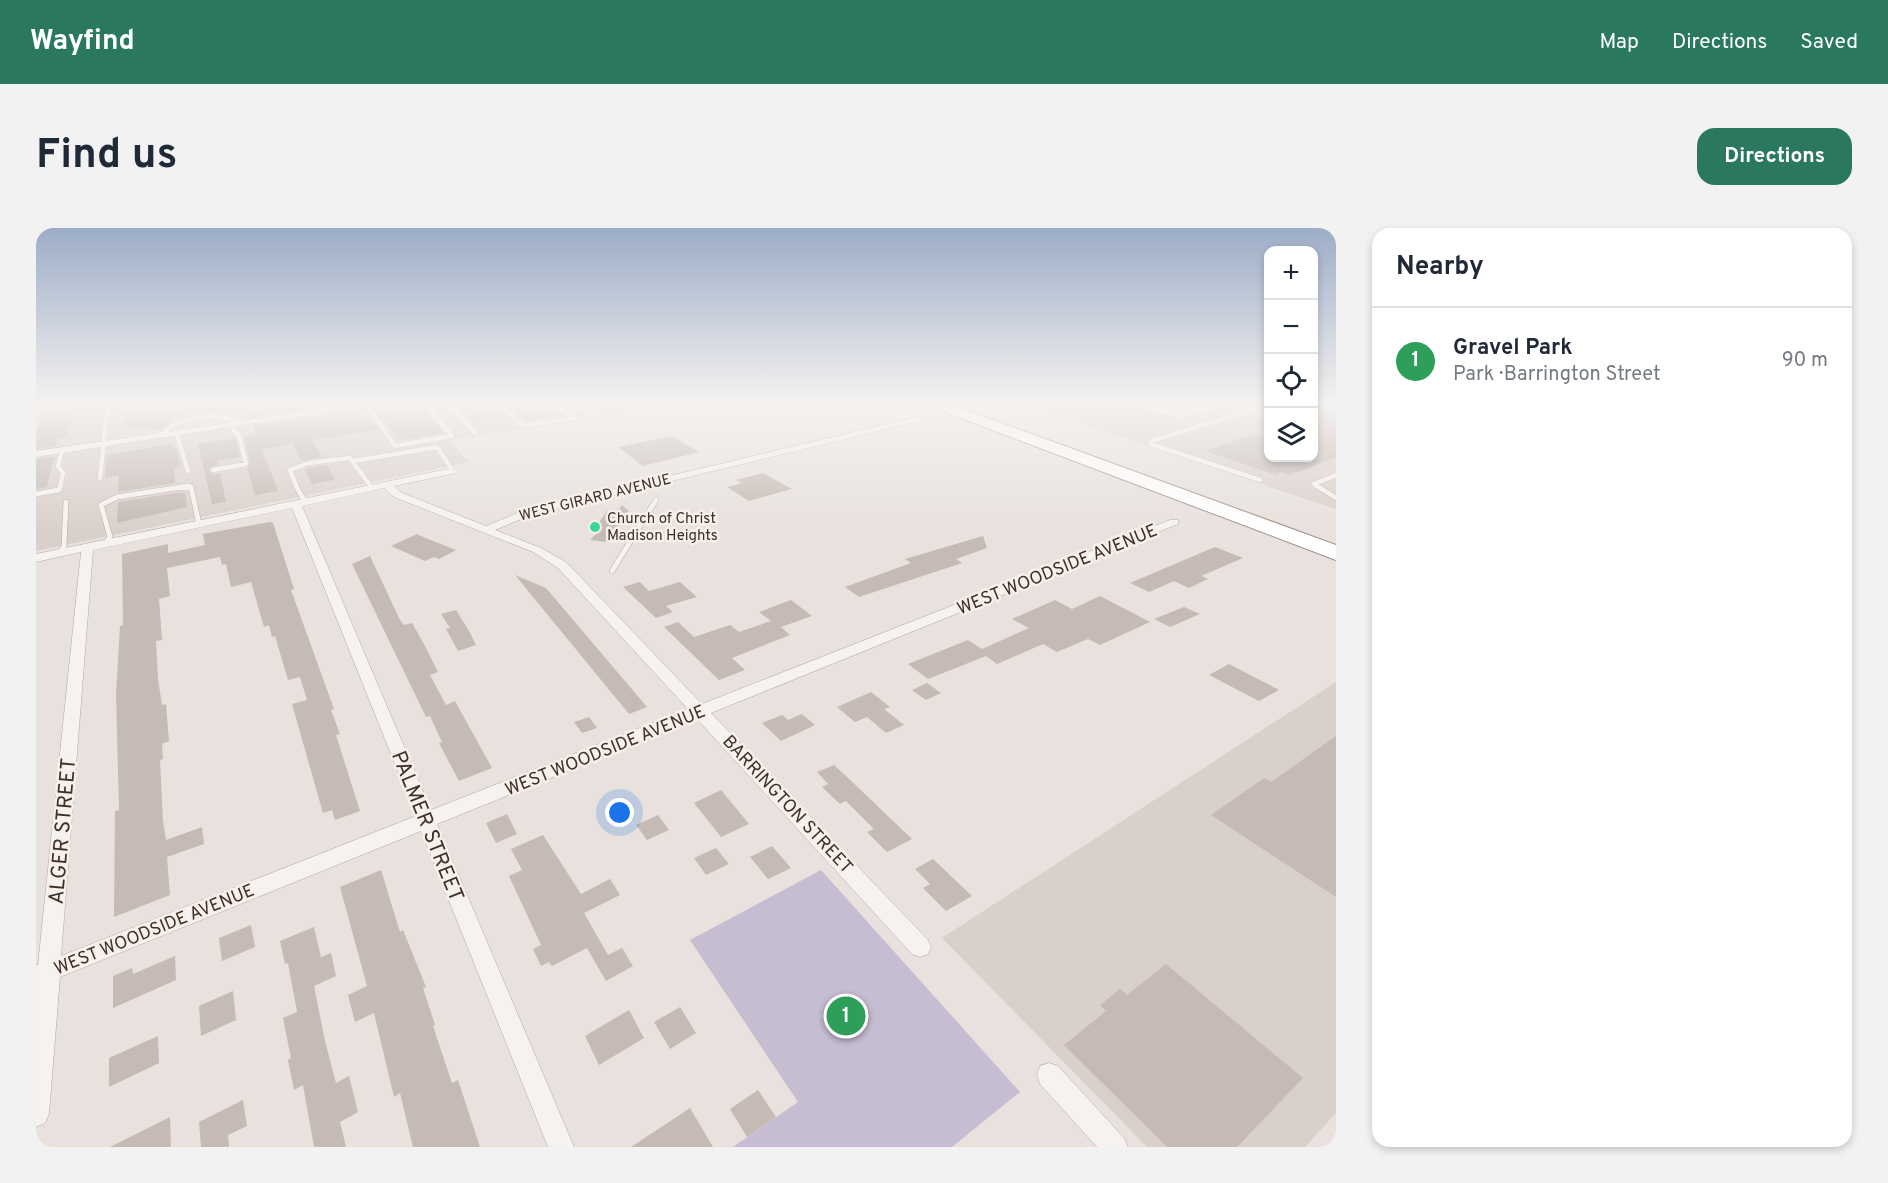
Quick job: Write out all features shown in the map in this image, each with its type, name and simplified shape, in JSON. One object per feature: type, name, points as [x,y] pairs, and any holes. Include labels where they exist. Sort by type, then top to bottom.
[{"type":"highway","points":[[1046,445],[1336,553]]},
{"type":"highway","points":[[1091,445],[1273,510]]},
{"type":"street","points":[[36,454],[93,445]]},
{"type":"street","name":"WEST GIRARD AVENUE","points":[[485,530],[527,513],[810,445]]},
{"type":"street","points":[[36,558],[453,471]]},
{"type":"street","name":"BARRINGTON STREET","points":[[386,485],[398,495],[551,557],[582,584],[920,947]]},
{"type":"street","name":"PALMER STREET","points":[[300,503],[426,821],[561,1147]]},
{"type":"street","name":"WEST WOODSIDE AVENUE","points":[[42,974],[1174,522]]},
{"type":"street","name":"ALGER STREET","points":[[36,1114],[42,974],[96,546]]},
{"type":"street","points":[[1049,1075],[1115,1147]]},
{"type":"lane","points":[[100,478],[105,445]]},
{"type":"lane","points":[[181,445],[188,471]]},
{"type":"lane","points":[[213,470],[246,464],[241,445]]},
{"type":"lane","points":[[1153,445],[1260,480]]},
{"type":"lane","points":[[300,503],[289,473],[290,470],[309,464],[344,458],[354,461],[437,447],[453,471]]},
{"type":"lane","points":[[36,494],[59,490],[63,472],[57,466],[62,450]]},
{"type":"lane","points":[[354,461],[372,488]]},
{"type":"lane","points":[[1336,475],[1314,484],[1336,498]]},
{"type":"lane","points":[[96,546],[110,537],[101,505],[117,497],[188,486],[199,524]]},
{"type":"lane","points":[[612,571],[656,500]]},
{"type":"lane","points":[[60,553],[64,546],[66,502]]},
{"type":"shaded area","points":[[36,445],[70,445],[36,450]]},
{"type":"shaded area","points":[[118,445],[453,445],[469,462],[36,551],[36,458]]},
{"type":"shaded area","points":[[1144,445],[1264,445],[1264,462],[1318,462],[1318,445],[1336,445],[1336,509]]},
{"type":"shaded area","points":[[1336,682],[1336,1113],[1305,1147],[1147,1147],[942,938]]},
{"type":"shaded area","points":[[821,870],[1020,1092],[952,1147],[733,1147],[798,1102],[690,940]]},
{"type":"building","points":[[36,445],[56,445],[56,446],[36,449]]},
{"type":"building","points":[[172,445],[172,448],[176,448],[181,467],[174,468],[175,483],[118,492],[119,475],[105,478],[107,455]]},
{"type":"building","points":[[198,445],[237,445],[240,457],[217,461],[218,465],[209,468],[211,474],[220,473],[226,502],[212,504]]},
{"type":"building","points":[[246,445],[287,445],[262,449],[278,491],[255,495],[247,468],[250,464]]},
{"type":"building","points":[[292,445],[315,445],[322,457],[301,461]]},
{"type":"building","points":[[687,445],[699,452],[643,466],[618,447]]},
{"type":"building","points":[[1224,445],[1264,445],[1264,462],[1318,462],[1318,445],[1336,445],[1336,457],[1290,475],[1281,472],[1276,475],[1206,451]]},
{"type":"building","points":[[54,457],[47,487],[36,489],[36,459]]},
{"type":"building","points":[[327,465],[335,480],[312,484],[305,469]]},
{"type":"building","points":[[763,473],[792,489],[749,501],[727,487],[742,483],[736,480]]},
{"type":"building","points":[[185,493],[187,507],[117,523],[118,502]]},
{"type":"building","name":"Church of Christ Madison Heights","points":[[622,505],[629,511],[607,542],[590,540],[597,533],[592,532],[607,511],[616,512]]},
{"type":"building","points":[[273,523],[294,589],[291,590],[334,709],[331,710],[340,734],[336,735],[360,811],[335,820],[332,810],[323,813],[292,704],[307,700],[300,677],[288,680],[275,636],[272,637],[269,625],[264,627],[251,582],[231,587],[226,564],[222,565],[220,557],[167,568],[170,596],[159,599],[162,640],[156,641],[158,679],[162,705],[166,704],[169,741],[162,744],[163,759],[160,760],[163,821],[166,840],[202,827],[204,844],[167,857],[170,895],[114,917],[115,811],[119,810],[116,695],[120,626],[123,625],[122,554],[168,544],[168,553],[205,545],[203,534]]},
{"type":"building","points":[[417,534],[456,550],[439,559],[434,557],[425,561],[391,546]]},
{"type":"building","points":[[983,536],[987,548],[956,559],[962,563],[859,597],[845,587],[911,563],[905,559]]},
{"type":"building","points":[[1215,547],[1243,558],[1201,576],[1208,579],[1189,588],[1174,581],[1149,592],[1130,583]]},
{"type":"building","points":[[370,556],[400,620],[404,625],[412,623],[424,644],[438,672],[430,675],[446,705],[455,701],[492,768],[459,781],[439,743],[442,742],[430,716],[426,717],[352,564]]},
{"type":"building","points":[[515,575],[546,588],[647,707],[629,714]]},
{"type":"building","points":[[640,582],[649,591],[680,582],[697,597],[666,606],[673,612],[656,618],[623,587]]},
{"type":"building","points":[[1100,596],[1150,622],[1100,645],[1088,639],[1057,652],[1043,644],[997,664],[986,656],[928,679],[908,664],[968,640],[982,649],[1029,628],[1012,619],[1055,600],[1072,609]]},
{"type":"building","points":[[791,600],[812,616],[781,627],[790,635],[732,658],[745,670],[719,680],[664,627],[678,622],[694,637],[730,625],[739,632],[771,621],[759,612]]},
{"type":"building","points":[[1184,607],[1200,614],[1170,627],[1154,619]]},
{"type":"building","points":[[456,610],[476,645],[458,651],[446,629],[450,628],[441,614]]},
{"type":"building","points":[[1229,664],[1279,690],[1259,701],[1209,675]]},
{"type":"building","points":[[927,683],[941,693],[926,700],[912,690]]},
{"type":"building","points":[[871,692],[890,707],[884,709],[904,725],[886,733],[867,717],[855,722],[837,707]]},
{"type":"building","points":[[802,714],[815,725],[781,741],[762,723],[782,715],[788,720]]},
{"type":"building","points":[[589,717],[597,728],[582,733],[574,722]]},
{"type":"building","points":[[1336,736],[1336,897],[1211,815],[1264,778],[1271,782]]},
{"type":"building","points":[[834,765],[912,839],[887,852],[867,832],[874,829],[846,801],[840,804],[822,787],[828,784],[817,772]]},
{"type":"building","points":[[721,790],[749,824],[721,837],[694,803]]},
{"type":"building","points":[[507,814],[517,834],[496,843],[486,823]]},
{"type":"building","points":[[658,815],[669,830],[647,840],[636,825]]},
{"type":"building","points":[[543,835],[581,894],[610,879],[620,895],[584,913],[608,955],[622,948],[633,966],[606,981],[587,948],[552,966],[549,962],[541,966],[533,949],[541,945],[509,876],[522,870],[511,849]]},
{"type":"building","points":[[772,846],[791,868],[768,879],[750,857]]},
{"type":"building","points":[[716,848],[729,864],[706,875],[694,858]]},
{"type":"building","points":[[933,859],[972,896],[946,911],[923,888],[930,884],[915,869]]},
{"type":"building","points":[[381,870],[400,932],[403,930],[426,987],[423,988],[435,1025],[433,1026],[452,1083],[458,1080],[480,1147],[413,1147],[400,1093],[394,1097],[374,1013],[355,1022],[348,995],[367,986],[340,887]]},
{"type":"building","points":[[251,925],[255,947],[222,961],[219,938]]},
{"type":"building","points":[[314,927],[321,957],[331,953],[336,976],[314,986],[325,1041],[336,1083],[349,1076],[358,1112],[340,1122],[346,1147],[314,1147],[303,1085],[294,1090],[288,1060],[291,1058],[283,1018],[297,1012],[288,963],[285,964],[280,941]]},
{"type":"building","points":[[175,956],[176,980],[113,1008],[113,976],[132,968],[133,974]]},
{"type":"building","points":[[1166,964],[1303,1078],[1237,1147],[1167,1147],[1064,1045],[1106,1011],[1100,1005],[1120,989],[1127,995]]},
{"type":"building","points":[[233,991],[236,1020],[201,1036],[199,1006]]},
{"type":"building","points":[[680,1007],[696,1033],[670,1049],[654,1022]]},
{"type":"building","points":[[629,1010],[644,1038],[599,1065],[585,1036]]},
{"type":"building","points":[[158,1036],[159,1063],[109,1087],[109,1058]]},
{"type":"building","points":[[758,1090],[776,1117],[747,1137],[730,1109]]},
{"type":"building","points":[[243,1100],[247,1126],[228,1135],[229,1147],[201,1147],[199,1122]]},
{"type":"building","points":[[690,1108],[713,1147],[631,1147]]},
{"type":"building","points":[[170,1117],[171,1147],[110,1147]]},
{"type":"place","name":"Church of Christ Madison Heights","points":[[595,527]]},
{"type":"place","name":"Gravel Park","points":[[846,1016]]}]
